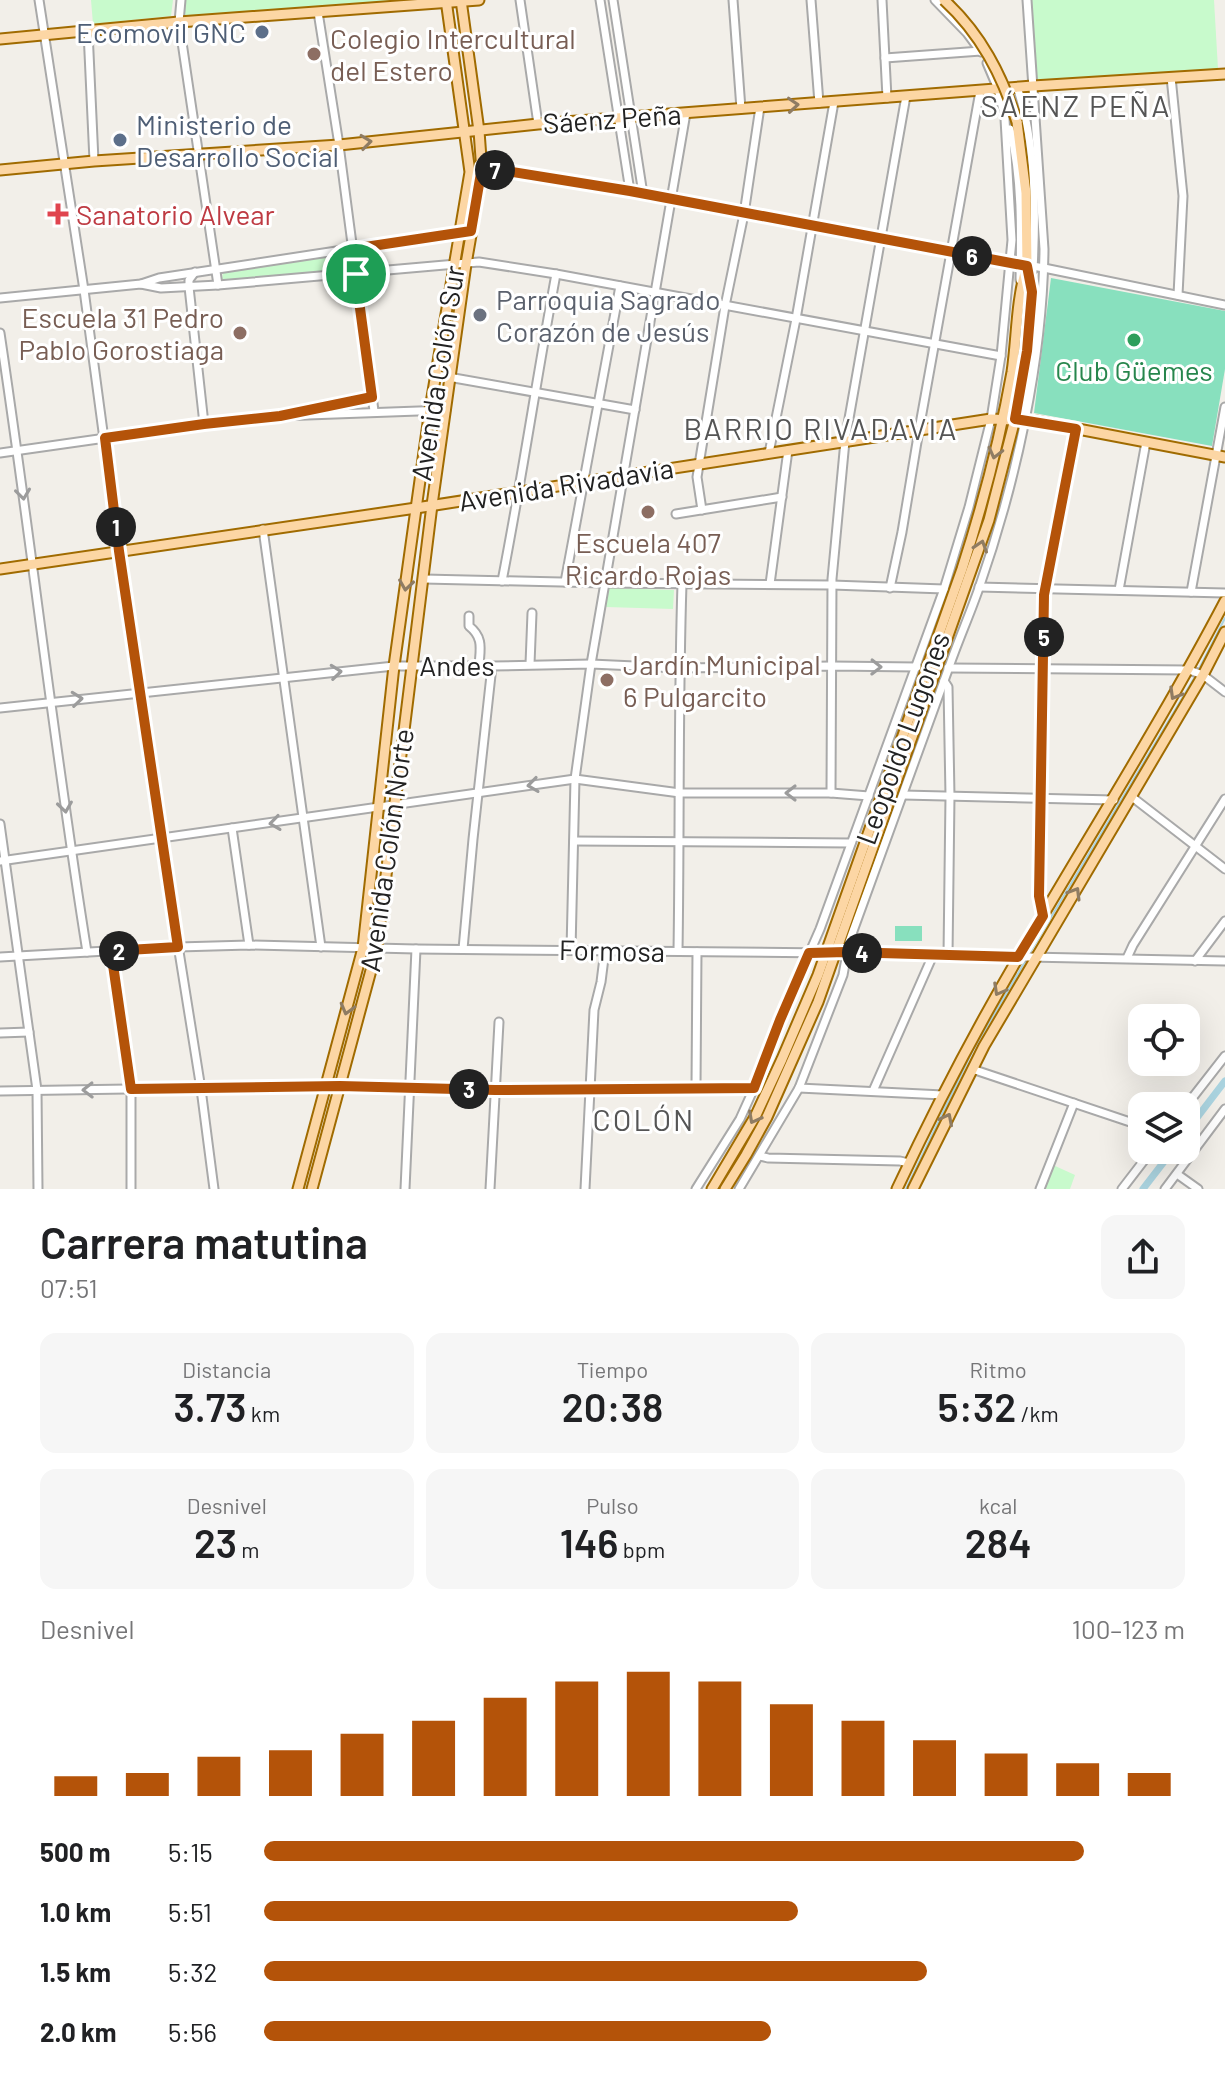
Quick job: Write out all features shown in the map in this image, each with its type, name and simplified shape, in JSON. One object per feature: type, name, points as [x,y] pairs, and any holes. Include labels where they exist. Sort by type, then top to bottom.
[{"type":"main road","points":[[0,39],[179,22],[479,0]]},
{"type":"main road","name":"Leopoldo Lugones","points":[[725,1189],[767,1117],[842,953],[1020,420],[1032,292],[1027,266],[1026,193],[1017,122],[985,48],[960,15],[944,0]]},
{"type":"main road","name":"Avenida Colón Sur","points":[[416,508],[470,172],[446,1]]},
{"type":"main road","name":"Avenida Colón Sur","points":[[432,505],[482,167],[461,1]]},
{"type":"main road","name":"Sáenz Peña","points":[[0,170],[339,145],[538,124],[1225,74]]},
{"type":"main road","name":"Leopoldo Lugones","points":[[712,1189],[756,1115],[825,953],[962,569],[1004,419],[1015,352],[1020,289],[1027,266]]},
{"type":"main road","name":"Avenida Rivadavia","points":[[0,569],[991,419],[1076,429],[1220,456]]},
{"type":"main road","name":"Avenida Colón Norte","points":[[312,1189],[377,948],[432,505]]},
{"type":"main road","name":"Avenida Colón Norte","points":[[298,1189],[363,948],[394,666],[416,508]]},
{"type":"main road","points":[[897,1189],[963,1055],[1132,797],[1196,673],[1225,601]]},
{"type":"main road","points":[[913,1189],[1027,958],[1043,916],[1114,800],[1225,632]]},
{"type":"street","points":[[39,0],[214,1189]]},
{"type":"street","points":[[181,0],[179,22],[218,285]]},
{"type":"street","points":[[520,0],[538,124]]},
{"type":"street","points":[[600,0],[630,191]]},
{"type":"street","points":[[613,0],[643,194]]},
{"type":"street","points":[[733,0],[741,109]]},
{"type":"street","points":[[811,0],[819,103]]},
{"type":"street","points":[[882,0],[887,98]]},
{"type":"street","points":[[935,0],[981,51],[998,89],[1015,151],[1027,266]]},
{"type":"street","points":[[739,1189],[799,1088],[843,975],[842,953],[979,587],[1002,515],[1037,351],[1044,268],[1027,0]]},
{"type":"street","points":[[318,12],[374,411]]},
{"type":"street","points":[[88,31],[94,161]]},
{"type":"street","points":[[885,58],[981,51]]},
{"type":"street","points":[[1171,77],[1183,196],[1178,295]]},
{"type":"street","points":[[1017,87],[1030,142],[1034,245],[1027,266]]},
{"type":"street","points":[[890,588],[980,91]]},
{"type":"street","points":[[831,793],[832,585],[845,441],[906,96]]},
{"type":"street","points":[[769,453],[834,102]]},
{"type":"street","points":[[702,510],[697,477],[760,107]]},
{"type":"street","points":[[696,1189],[732,1134],[754,1088],[837,885],[917,667],[969,507],[991,419],[1001,356],[1012,240],[1003,108]]},
{"type":"street","points":[[571,950],[575,779],[604,583],[686,113]]},
{"type":"street","points":[[482,167],[630,191],[1225,305]]},
{"type":"street","points":[[0,298],[141,284],[195,272],[471,231]]},
{"type":"street","points":[[141,284],[161,288],[189,287],[479,262],[1001,356]]},
{"type":"street","points":[[195,272],[189,280],[189,287],[204,424]]},
{"type":"street","points":[[502,581],[556,274]]},
{"type":"street","points":[[565,582],[620,286]]},
{"type":"street","points":[[0,333],[87,952]]},
{"type":"street","points":[[437,375],[635,410]]},
{"type":"street","points":[[280,416],[372,397]]},
{"type":"street","points":[[1191,592],[1220,456],[1225,407]]},
{"type":"street","points":[[0,453],[280,416],[446,410]]},
{"type":"street","points":[[1043,916],[1039,896],[1045,589],[1076,429]]},
{"type":"street","points":[[1119,590],[1146,442]]},
{"type":"street","points":[[770,584],[788,450]]},
{"type":"street","points":[[676,514],[782,497]]},
{"type":"street","points":[[263,529],[321,947]]},
{"type":"street","points":[[424,579],[944,589]]},
{"type":"street","points":[[678,951],[682,584]]},
{"type":"street","points":[[979,587],[1225,593]]},
{"type":"street","points":[[530,664],[532,613]]},
{"type":"street","points":[[469,616],[469,626],[480,640],[479,666]]},
{"type":"street","name":"Andes","points":[[0,708],[412,665],[917,667]]},
{"type":"street","points":[[463,949],[492,666]]},
{"type":"street","points":[[948,668],[1196,673],[1225,692]]},
{"type":"street","points":[[944,681],[948,687],[950,796],[948,955]]},
{"type":"street","points":[[3,861],[575,779],[680,793],[869,796]]},
{"type":"street","points":[[903,795],[1114,800]]},
{"type":"street","points":[[1132,797],[1225,869]]},
{"type":"street","points":[[1127,958],[1225,799]]},
{"type":"street","points":[[0,824],[37,1090],[38,1189]]},
{"type":"street","points":[[232,828],[249,945]]},
{"type":"street","points":[[574,841],[851,843]]},
{"type":"street","points":[[1195,961],[1225,921]]},
{"type":"street","name":"Formosa","points":[[0,957],[249,945],[1225,961]]},
{"type":"street","points":[[405,1189],[416,949]]},
{"type":"street","points":[[585,1189],[594,1010],[605,950]]},
{"type":"street","points":[[111,951],[131,1089],[131,1189]]},
{"type":"street","points":[[696,1087],[697,952]]},
{"type":"street","points":[[873,1091],[933,955]]},
{"type":"street","points":[[490,1189],[499,1022]]},
{"type":"street","points":[[0,1033],[29,1032]]},
{"type":"street","points":[[1197,1092],[1225,1056]]},
{"type":"street","points":[[972,1069],[1128,1121]]},
{"type":"street","points":[[0,1091],[326,1086],[495,1090],[754,1088]]},
{"type":"street","points":[[799,1088],[943,1095]]},
{"type":"street","points":[[1040,1189],[1074,1103]]},
{"type":"street","points":[[1165,1189],[1225,1109]]},
{"type":"street","points":[[1217,1119],[1225,1125]]},
{"type":"street","points":[[760,1156],[909,1163]]},
{"type":"street","points":[[1122,1189],[1141,1164]]},
{"type":"street","points":[[1177,1174],[1198,1189]]},
{"type":"green space","points":[[91,0],[173,0],[171,16],[93,24]]},
{"type":"green space","points":[[184,0],[444,0],[182,19]]},
{"type":"green space","points":[[1032,0],[1214,0],[1218,69],[1037,81]]},
{"type":"green space","points":[[343,254],[349,271],[222,279],[223,272]]},
{"type":"green space","name":"Club Güemes","points":[[1051,278],[1225,311],[1225,369],[1212,446],[1034,413]]},
{"type":"green space","points":[[608,588],[674,590],[673,609],[606,607]]},
{"type":"green space","points":[[895,926],[922,926],[922,941],[895,941]]},
{"type":"green space","points":[[1053,1165],[1075,1175],[1070,1189],[1044,1189]]},
{"type":"waterway","points":[[1199,669],[1225,618]]},
{"type":"waterway","points":[[1029,954],[1196,675]]},
{"type":"waterway","points":[[906,1189],[973,1050],[1026,960]]},
{"type":"waterway","points":[[1200,1114],[1225,1081]]},
{"type":"waterway","points":[[1143,1189],[1162,1164]]},
{"type":"place","name":"Ecomovil GNC","points":[[262,32]]},
{"type":"place","name":"Colegio Intercultural del Estero","points":[[314,54]]},
{"type":"place","name":"Ministerio de Desarrollo Social","points":[[120,140]]},
{"type":"place","name":"Sanatorio Alvear","points":[[58,214]]},
{"type":"place","name":"Parroquia Sagrado Corazón de Jesús","points":[[480,315]]},
{"type":"place","name":"Escuela 31 Pedro Pablo Gorostiaga","points":[[240,333]]},
{"type":"place","name":"Club Güemes","points":[[1134,340]]},
{"type":"place","name":"Escuela 407 Ricardo Rojas","points":[[648,512]]},
{"type":"place","name":"Jardín Municipal 6 Pulgarcito","points":[[607,680]]},
{"type":"district","name":"SÁENZ PEÑA","points":[[1076,105]]},
{"type":"district","name":"BARRIO RIVADAVIA","points":[[821,428]]},
{"type":"district","name":"COLÓN","points":[[644,1119]]},
{"type":"route","points":[[482,167],[630,191],[1027,266],[1032,292],[1027,351],[1015,419],[1076,429],[1044,595],[1039,896],[1043,916],[1018,957],[809,953],[754,1088],[495,1090],[340,1086],[131,1089],[111,951],[178,947],[105,438],[280,416],[372,397],[356,274],[352,249],[471,231],[482,167]]}]
